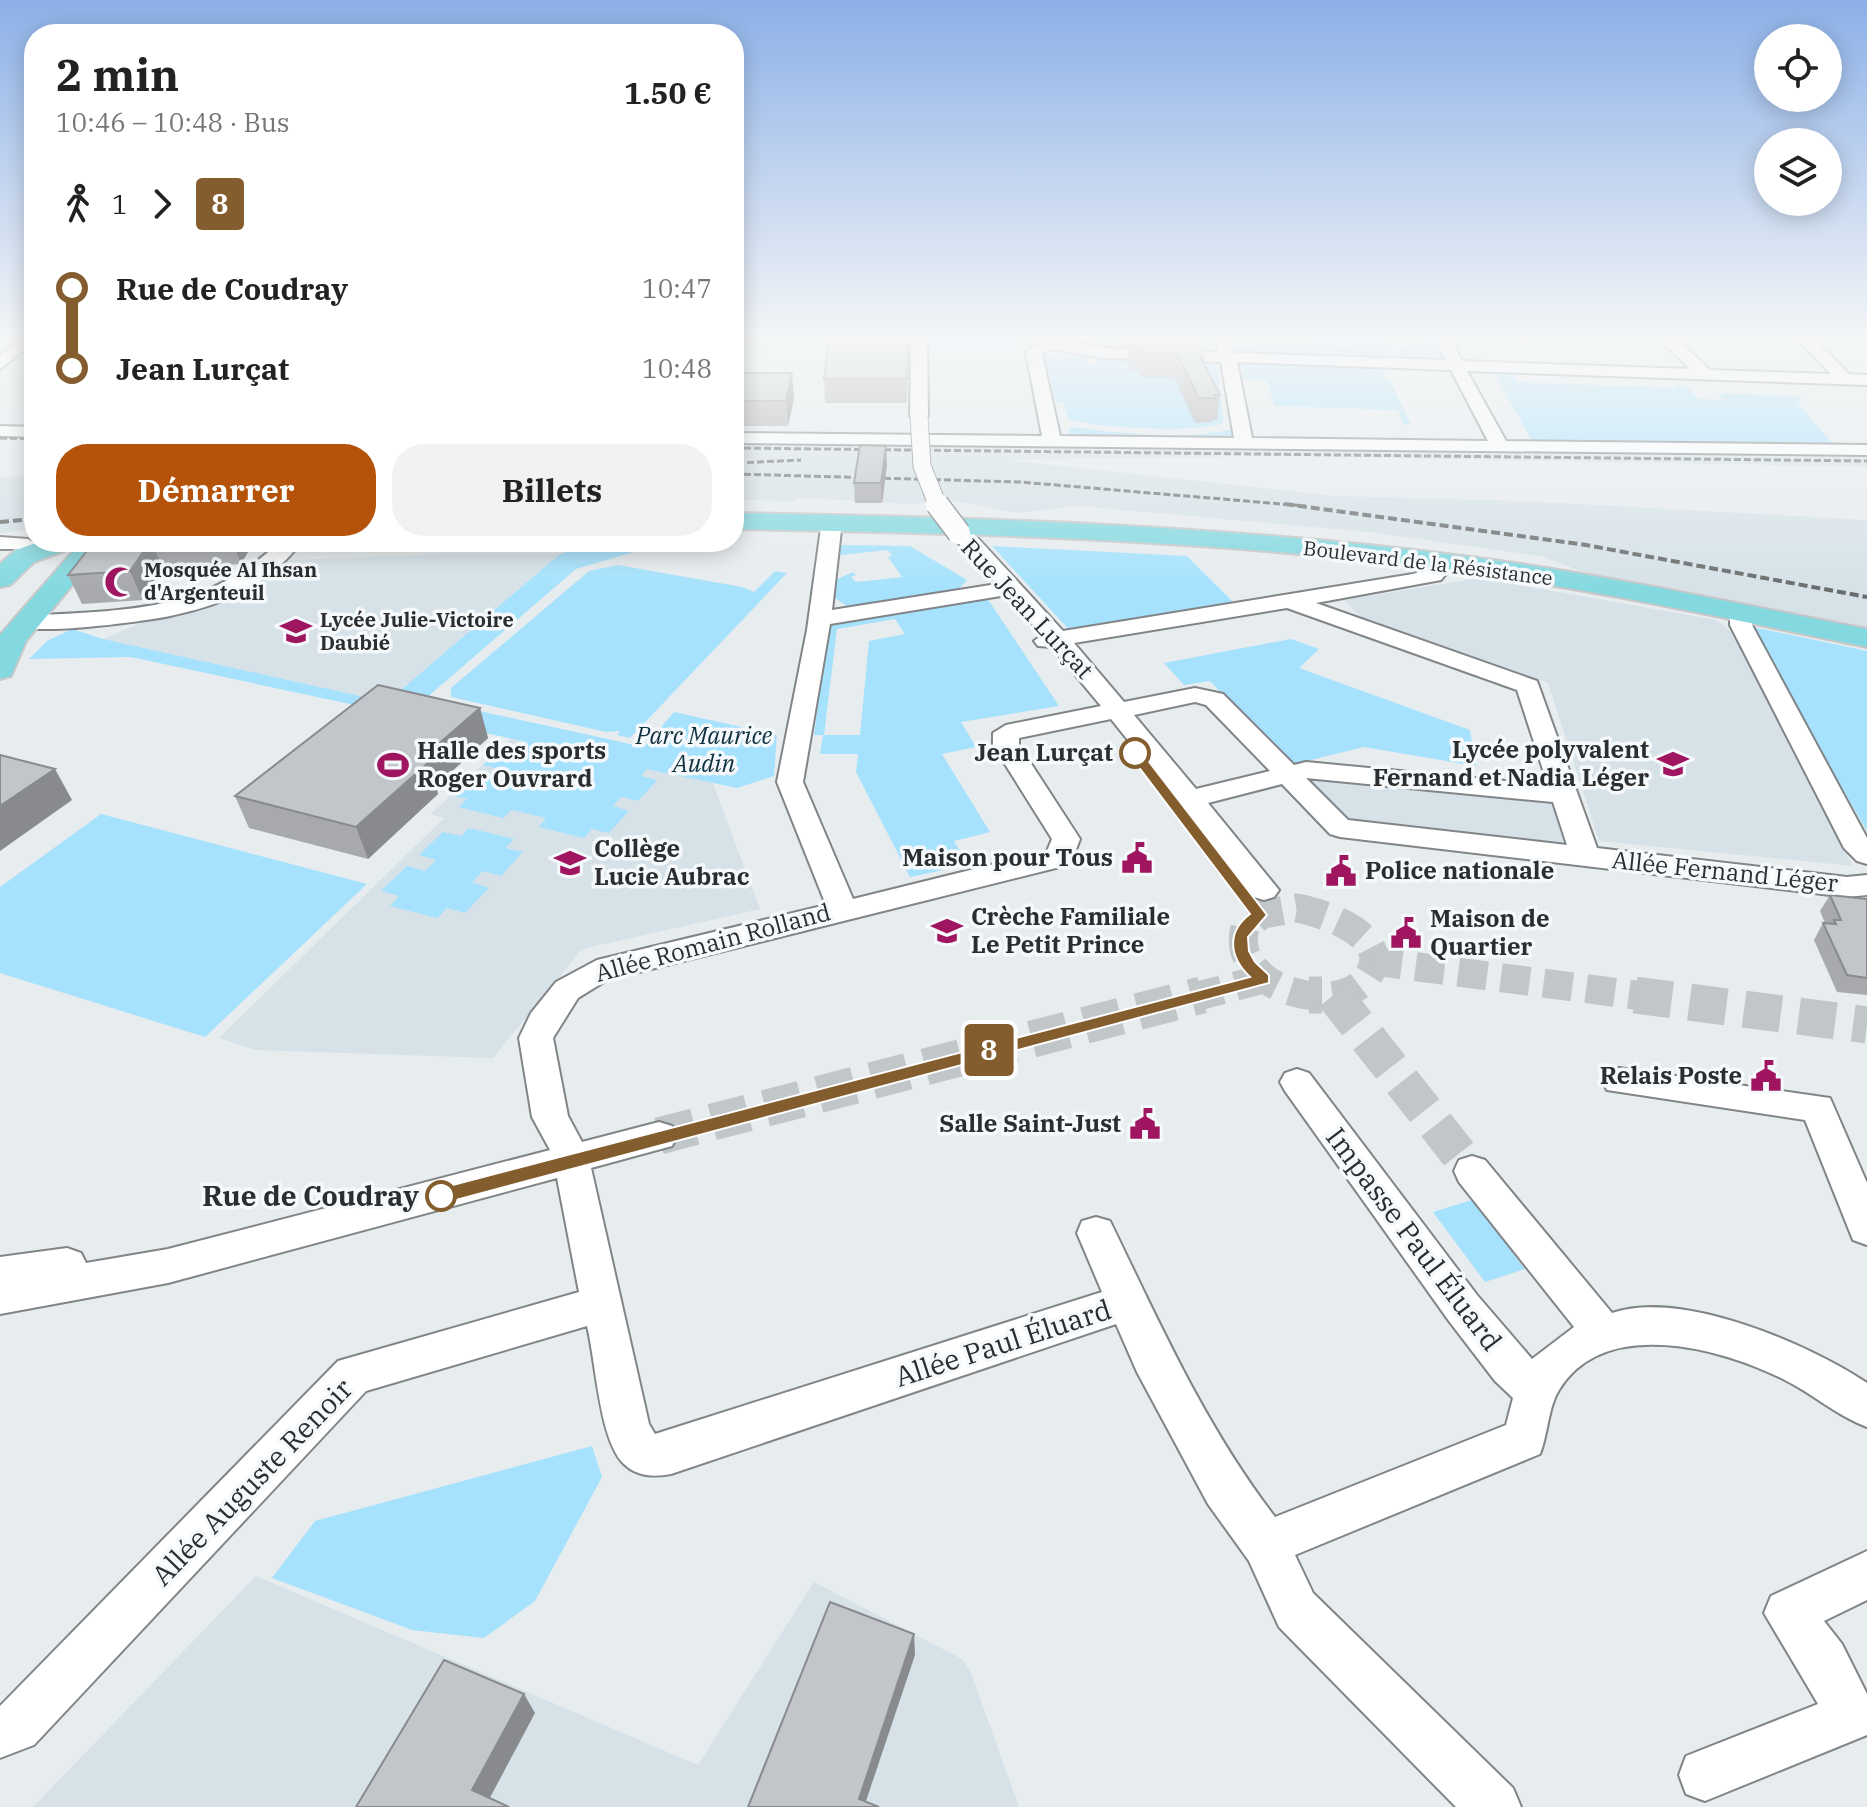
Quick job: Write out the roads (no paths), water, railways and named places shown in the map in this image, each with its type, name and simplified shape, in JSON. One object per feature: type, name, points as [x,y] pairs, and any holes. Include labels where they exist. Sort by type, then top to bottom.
[{"type":"main road","name":"Boulevard de la Résistance","points":[[744,513],[914,516],[972,529]]},
{"type":"main road","name":"Boulevard de la Résistance","points":[[744,521],[832,521],[1219,539],[1444,563],[1579,582],[1867,638]]},
{"type":"main road","points":[[0,579],[33,552]]},
{"type":"main road","points":[[0,672],[12,639],[38,622],[87,552]]},
{"type":"street","points":[[919,422],[921,470],[932,496],[972,529]]},
{"type":"street","points":[[1058,422],[1063,438]]},
{"type":"street","points":[[1240,422],[1242,436]]},
{"type":"street","points":[[1486,422],[1500,447]]},
{"type":"street","points":[[0,431],[24,432]]},
{"type":"street","points":[[744,438],[1242,436],[1500,447],[1867,450]]},
{"type":"street","name":"Allée Romain Rolland","points":[[569,1154],[550,1117],[536,1038],[543,1021],[567,990],[597,971],[811,921],[842,908],[790,782],[820,619],[832,521]]},
{"type":"street","name":"Rue Jean Lurçat","points":[[972,529],[960,542],[1049,641]]},
{"type":"street","name":"Rue Jean Lurçat","points":[[972,529],[969,540],[1049,641],[1255,892],[1190,799],[1108,712]]},
{"type":"street","points":[[0,543],[24,544]]},
{"type":"street","points":[[38,622],[138,616],[196,604],[247,582],[280,552]]},
{"type":"street","name":"Allée Fernand Léger","points":[[1049,641],[1414,580],[1433,575],[1444,563]]},
{"type":"street","points":[[820,619],[1001,590]]},
{"type":"street","name":"Allée Fernand Léger","points":[[1289,601],[1523,683],[1532,691],[1585,856],[1847,887],[1867,885]]},
{"type":"street","points":[[1741,613],[1741,625],[1858,848],[1867,855]]},
{"type":"street","points":[[842,908],[1047,862],[1060,855],[1066,839],[1006,745],[1006,733],[1195,695],[1208,696],[1340,828],[1371,846],[1403,856],[1481,865],[1495,863],[1512,848],[1585,856]]},
{"type":"street","points":[[1190,799],[1306,770],[1565,795]]},
{"type":"street","points":[[1619,1081],[1818,1108],[1867,1229]]},
{"type":"street","name":"Impasse Paul Éluard","points":[[1297,1082],[1463,1308],[1510,1367],[1536,1391]]},
{"type":"street","points":[[0,1296],[168,1266],[658,1130]]},
{"type":"street","points":[[0,1274],[171,1245],[569,1154]]},
{"type":"street","name":"Allée Paul Éluard","points":[[569,1154],[601,1304],[616,1358],[628,1429],[639,1449],[652,1456],[671,1453],[1127,1302],[1152,1358],[1224,1488],[1266,1544],[1296,1610],[1493,1807]]},
{"type":"street","points":[[1472,1171],[1603,1333]]},
{"type":"street","points":[[1096,1233],[1127,1302]]},
{"type":"street","name":"Allée Auguste Renoir","points":[[0,1732],[16,1727],[353,1375],[601,1304]]},
{"type":"street","points":[[1266,1544],[1524,1439],[1536,1391],[1558,1359],[1603,1333],[1677,1328],[1717,1336],[1799,1363],[1867,1407]]},
{"type":"street","points":[[1705,1775],[1851,1716],[1824,1662],[1788,1613],[1867,1575]]},
{"type":"tunnel","points":[[1297,908],[1324,915],[1354,930],[1365,940],[1373,951],[1373,961],[1366,979],[1356,988],[1329,996],[1299,994],[1272,983],[1252,965],[1244,948],[1245,927],[1263,914],[1297,908]]},
{"type":"tunnel","points":[[1373,961],[1650,997]]},
{"type":"tunnel","points":[[1194,997],[1263,979]]},
{"type":"tunnel","points":[[659,1136],[1202,995]]},
{"type":"tunnel","points":[[1309,995],[1322,995]]},
{"type":"tunnel","points":[[1334,995],[1472,1171]]},
{"type":"tunnel","points":[[1635,995],[1867,1025]]},
{"type":"railway","points":[[0,438],[24,439]]},
{"type":"railway","points":[[744,448],[1867,461]]},
{"type":"railway","points":[[744,463],[801,460]]},
{"type":"railway","points":[[744,474],[1020,482],[1291,505]]},
{"type":"railway","points":[[1285,504],[1291,505]]},
{"type":"railway","points":[[1291,505],[1305,506]]},
{"type":"railway","points":[[1291,505],[1586,545],[1867,597]]},
{"type":"railway","points":[[0,522],[24,520]]},
{"type":"place","name":"Mosquée Al Ihsan d'Argenteuil","points":[[120,582]]},
{"type":"place","name":"Lycée Julie-Victoire Daubié","points":[[296,631]]},
{"type":"place","name":"Jean Lurçat","points":[[1135,753]]},
{"type":"place","name":"Lycée polyvalent Fernand et Nadia Léger","points":[[1673,764]]},
{"type":"place","name":"Halle des sports Roger Ouvrard","points":[[393,765]]},
{"type":"place","name":"Maison pour Tous","points":[[1137,858]]},
{"type":"place","name":"Collège Lucie Aubrac","points":[[570,863]]},
{"type":"place","name":"Police nationale","points":[[1341,871]]},
{"type":"place","name":"Crèche Familiale Le Petit Prince","points":[[947,931]]},
{"type":"place","name":"Maison de Quartier","points":[[1406,933]]},
{"type":"place","name":"Relais Poste","points":[[1766,1076]]},
{"type":"place","name":"Salle Saint-Just","points":[[1145,1124]]},
{"type":"place","name":"Rue de Coudray","points":[[441,1196]]},
{"type":"park label","name":"Parc Maurice Audin","points":[[704,750]]}]
